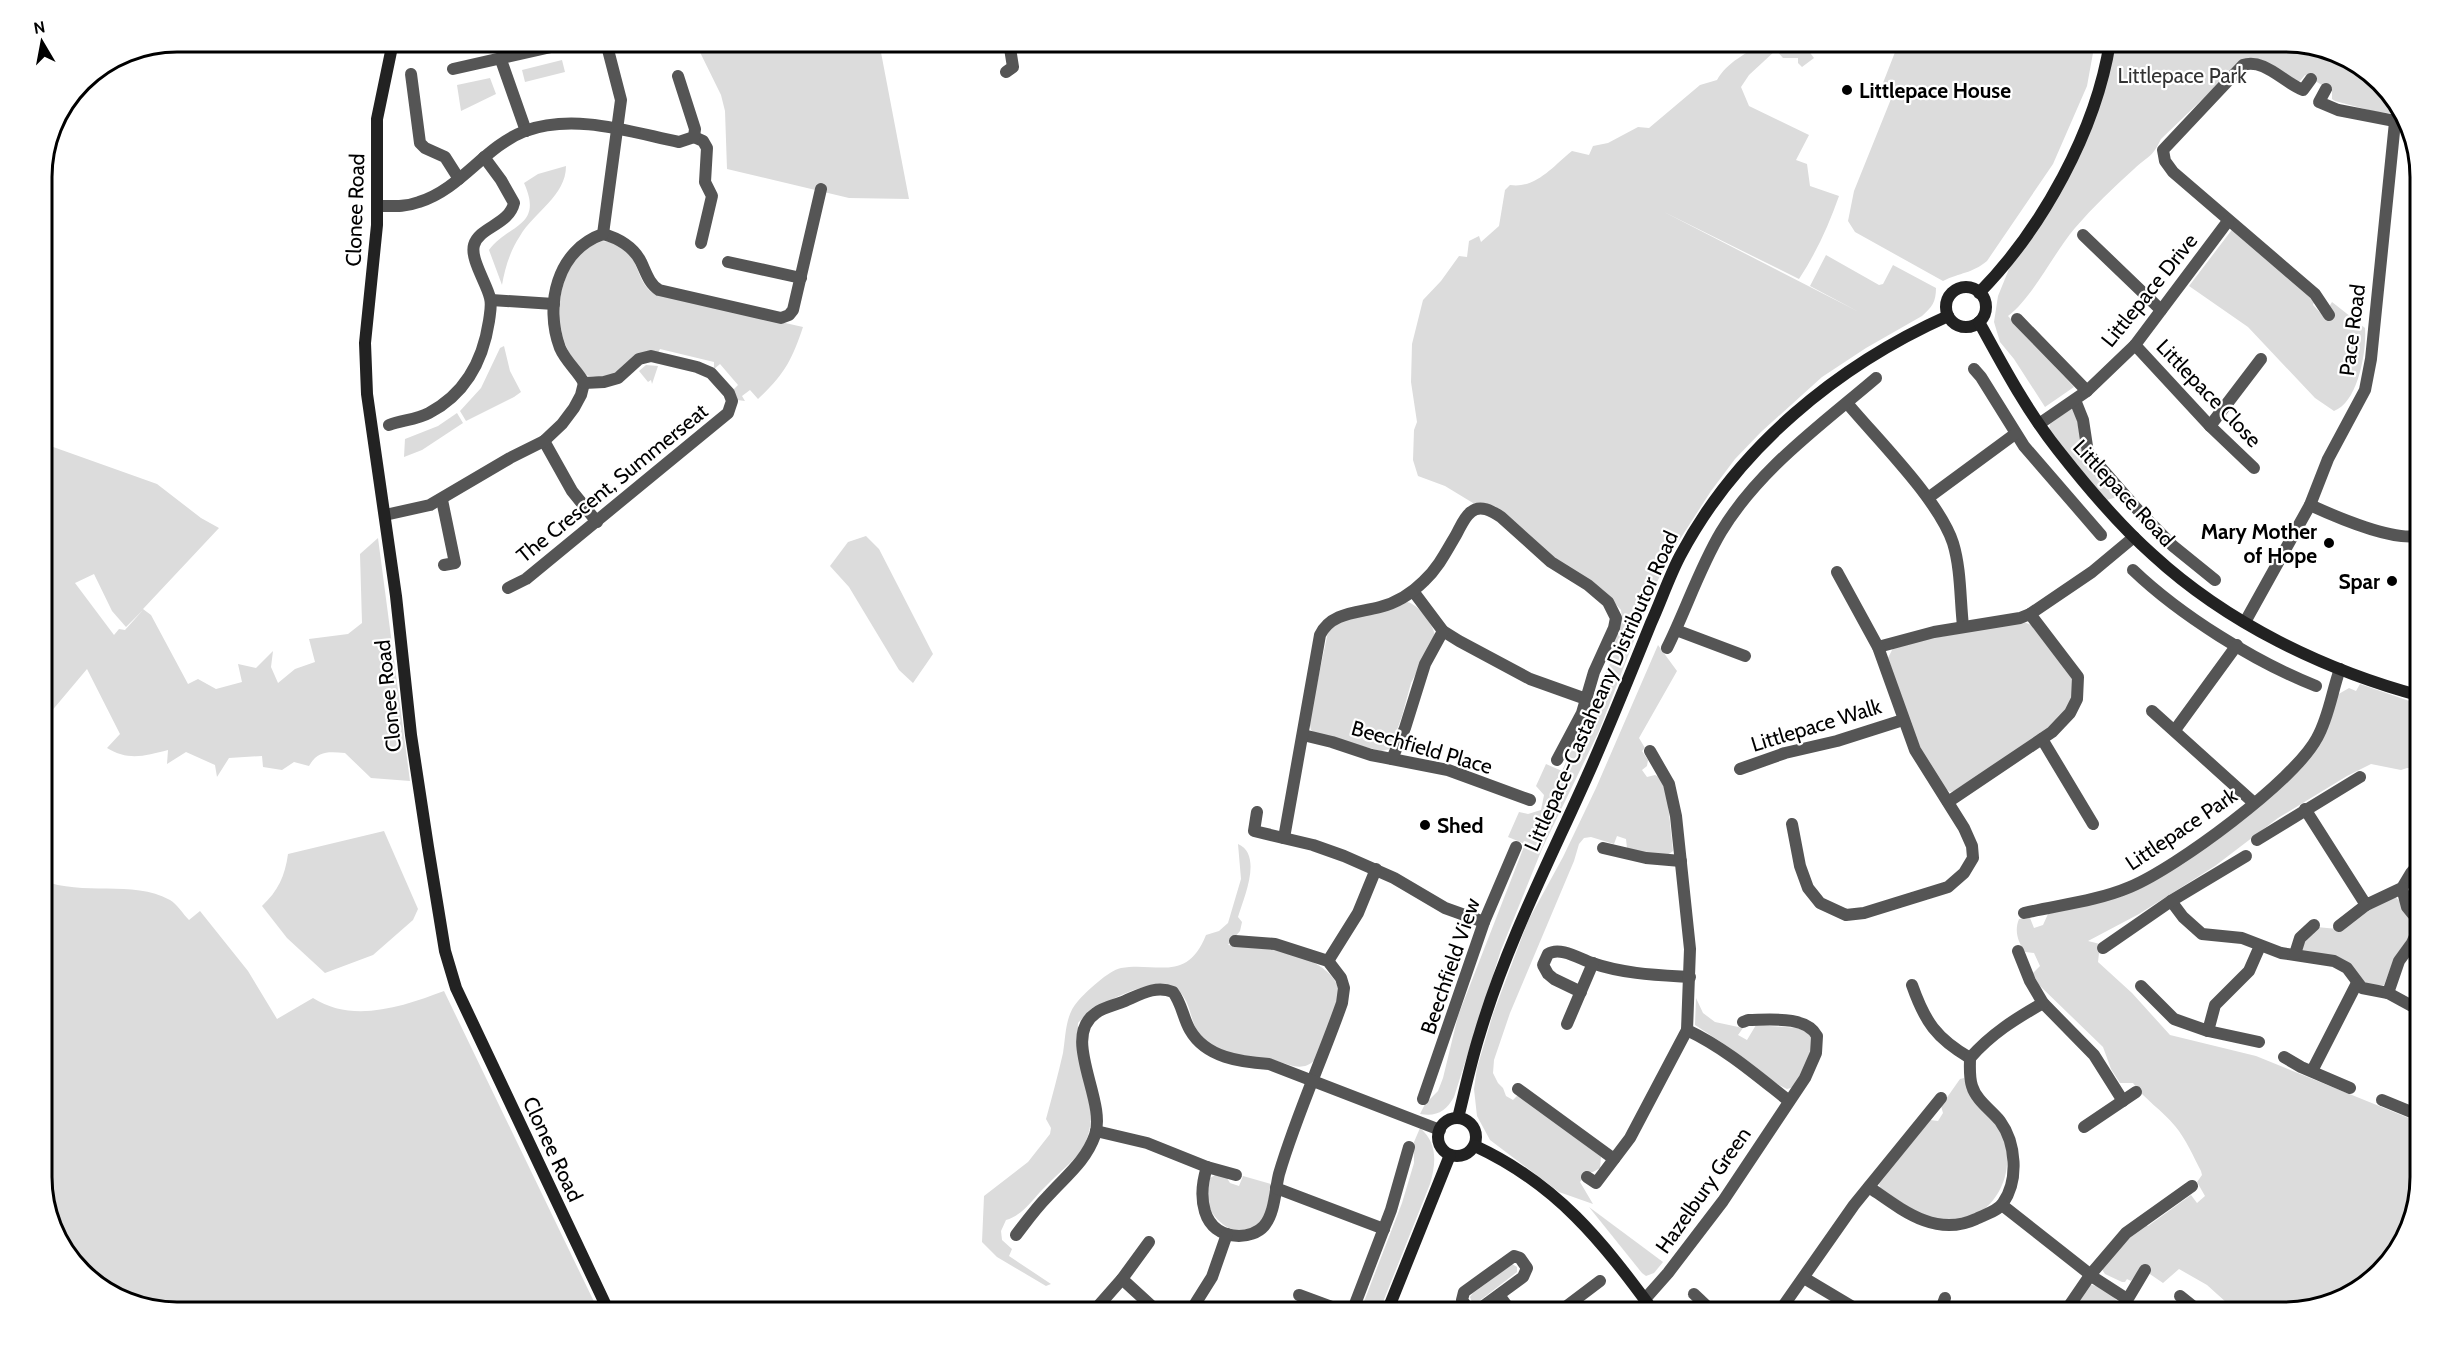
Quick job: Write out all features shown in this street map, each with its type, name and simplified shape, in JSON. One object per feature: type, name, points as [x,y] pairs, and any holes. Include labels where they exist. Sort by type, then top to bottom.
[{"type":"street","name":"Clonee Road","points":[[391,52],[377,118],[378,206],[365,343],[368,394],[396,596],[411,735],[445,951],[456,988],[604,1302]]},
{"type":"street","points":[[453,69],[532,52]]},
{"type":"street","points":[[603,234],[620,95],[609,52]]},
{"type":"street","points":[[1006,72],[1013,67],[1011,52]]},
{"type":"street","points":[[1979,293],[2007,263],[2073,157],[2099,91],[2107,52]]},
{"type":"street","points":[[501,60],[526,131]]},
{"type":"street","points":[[2311,79],[2303,90],[2291,85],[2259,63],[2243,64],[2163,150],[2165,161],[2174,172],[2315,294],[2329,315]]},
{"type":"street","points":[[411,74],[420,144],[445,157],[459,179]]},
{"type":"street","points":[[678,76],[695,129],[694,137]]},
{"type":"street","points":[[2326,89],[2319,102],[2338,110],[2398,123]]},
{"type":"street","points":[[378,206],[417,203],[445,190],[484,157],[512,137],[526,131],[567,123],[679,142],[694,137],[703,141],[707,148],[705,182],[712,196],[701,243]]},
{"type":"street","name":"Pace Road","points":[[2245,622],[2310,506],[2328,459],[2365,390],[2371,359],[2400,126]]},
{"type":"street","points":[[389,425],[427,415],[449,400],[465,385],[482,351],[491,300],[476,260],[474,246],[477,239],[507,217],[514,203],[484,157]]},
{"type":"street","points":[[385,515],[430,506],[442,500],[510,458],[544,441],[562,424],[574,408],[584,383],[568,363],[560,348],[555,326],[554,304],[565,263],[585,242],[603,234],[623,242],[636,253],[651,284],[659,290],[781,318],[789,315],[793,310],[821,189]]},
{"type":"street","name":"Littlepace Drive","points":[[2039,424],[2087,391],[2135,345],[2228,221]]},
{"type":"street","points":[[2083,235],[2161,310]]},
{"type":"street","points":[[728,262],[801,278]]},
{"type":"street","points":[[1964,288],[1970,288],[1979,293],[1986,306],[1983,318],[1974,326],[1962,327],[1948,316],[1946,304],[1953,293],[1964,288]]},
{"type":"street","points":[[491,300],[554,304]]},
{"type":"street","name":"Littlepace-Castaheany Distributor Road","points":[[1458,1118],[1480,1032],[1506,959],[1547,860],[1593,764],[1671,574],[1700,521],[1721,491],[1750,457],[1829,386],[1879,352],[1948,316]]},
{"type":"street","points":[[2017,319],[2087,391]]},
{"type":"street","name":"Littlepace Road","points":[[1979,322],[2013,383],[2057,450],[2134,537],[2180,578],[2276,640],[2340,669],[2410,692]]},
{"type":"street","name":"Littlepace Close","points":[[2135,345],[2210,426],[2254,468]]},
{"type":"street","name":"The Crescent, Summerseat","points":[[508,588],[526,579],[728,413],[732,401],[729,393],[708,371],[651,356],[639,359],[618,378],[604,382],[584,383]]},
{"type":"street","points":[[2210,426],[2261,359]]},
{"type":"street","points":[[1974,369],[1981,376],[2015,434],[2088,529],[2101,535]]},
{"type":"street","points":[[1667,648],[1706,560],[1741,503],[1789,451],[1876,378]]},
{"type":"street","points":[[2075,400],[2083,420],[2088,453],[2173,546],[2211,571]]},
{"type":"street","points":[[1847,403],[1928,498],[1953,544],[1963,626]]},
{"type":"street","points":[[1928,498],[2015,434]]},
{"type":"street","points":[[544,441],[572,490],[597,522]]},
{"type":"street","points":[[442,500],[455,563],[444,565]]},
{"type":"street","points":[[2310,506],[2395,536],[2410,538]]},
{"type":"street","points":[[1284,838],[1320,635],[1325,626],[1336,618],[1381,607],[1413,591],[1438,566],[1464,520],[1477,509],[1492,511],[1501,517],[1551,562],[1588,585],[1613,609],[1616,618],[1614,628],[1599,657],[1582,713],[1557,760]]},
{"type":"street","points":[[1878,647],[1963,626],[2020,618],[2030,614],[2092,572],[2134,537]]},
{"type":"street","points":[[1792,824],[1804,879],[1815,898],[1839,914],[1853,915],[1948,887],[1965,873],[1973,858],[1972,846],[1916,751],[1878,647],[1837,572]]},
{"type":"street","points":[[2136,578],[2188,614],[2301,685],[2316,686]]},
{"type":"street","points":[[1413,591],[1443,631],[1530,679],[1586,699]]},
{"type":"street","points":[[1948,802],[2042,739],[2070,713],[2077,699],[2079,683],[2074,671],[2030,614]]},
{"type":"street","points":[[1676,630],[1745,656]]},
{"type":"street","points":[[1392,759],[1405,728],[1425,664],[1443,631]]},
{"type":"street","points":[[2175,730],[2237,645]]},
{"type":"street","name":"Littlepace Park","points":[[2024,913],[2119,891],[2140,883],[2184,856],[2254,803],[2298,764],[2317,739],[2340,669]]},
{"type":"street","name":"Littlepace Park","points":[[2152,711],[2254,803]]},
{"type":"street","name":"Littlepace Walk","points":[[1740,769],[1785,753],[1837,741],[1903,720]]},
{"type":"street","name":"Beechfield Place","points":[[1303,735],[1392,759],[1448,770],[1530,800]]},
{"type":"street","points":[[2042,739],[2093,824]]},
{"type":"street","points":[[1587,1177],[1596,1183],[1630,1138],[1687,1030],[1690,977],[1688,920],[1672,792],[1666,777],[1650,751]]},
{"type":"street","points":[[2257,840],[2360,777]]},
{"type":"street","points":[[2305,809],[2366,905]]},
{"type":"street","points":[[1257,812],[1254,831],[1313,845],[1376,869],[1445,908],[1484,922]]},
{"type":"street","name":"Beechfield View","points":[[1424,1099],[1484,922],[1516,847]]},
{"type":"street","points":[[1603,848],[1646,858],[1681,861]]},
{"type":"street","points":[[2103,948],[2171,901],[2246,856]]},
{"type":"street","points":[[1328,961],[1358,913],[1376,869]]},
{"type":"street","points":[[2339,926],[2366,905],[2402,888],[2410,877]]},
{"type":"street","points":[[2402,888],[2410,910]]},
{"type":"street","points":[[2171,901],[2183,917],[2202,934],[2242,938],[2281,952],[2341,964],[2350,971],[2362,988],[2388,993],[2410,1005]]},
{"type":"street","points":[[2295,954],[2300,938],[2314,925]]},
{"type":"street","points":[[1207,1167],[1201,1189],[1202,1201],[1211,1222],[1219,1231],[1246,1236],[1264,1226],[1312,1081],[1343,999],[1344,988],[1341,978],[1328,961],[1291,948],[1248,937],[1235,941]]},
{"type":"street","points":[[2208,1031],[2215,1005],[2249,971],[2260,946]]},
{"type":"street","points":[[2388,993],[2396,968],[2410,946]]},
{"type":"street","points":[[1581,992],[1548,974],[1543,965],[1545,958],[1552,951],[1626,972],[1690,977]]},
{"type":"street","points":[[2018,951],[2030,981],[2043,1003],[2094,1055],[2123,1101]]},
{"type":"street","points":[[1567,1024],[1593,963]]},
{"type":"street","points":[[2312,1071],[2357,983]]},
{"type":"street","points":[[1912,985],[1922,1014],[1934,1031],[1948,1045],[1970,1058]]},
{"type":"street","points":[[2141,986],[2174,1019],[2208,1031],[2259,1042]]},
{"type":"street","points":[[1016,1235],[1048,1196],[1082,1162],[1096,1131],[1095,1107],[1083,1056],[1081,1034],[1090,1018],[1097,1012],[1151,990],[1163,988],[1173,993],[1191,1031],[1205,1047],[1222,1056],[1269,1064],[1440,1130]]},
{"type":"street","points":[[1869,1187],[1919,1220],[1937,1226],[1959,1225],[1972,1221],[2002,1205],[2010,1191],[2013,1151],[2007,1131],[1972,1087],[1970,1058],[1999,1029],[2043,1003]]},
{"type":"street","name":"Hazelbury Green","points":[[1645,1299],[1668,1273],[1723,1200],[1806,1078],[1814,1060],[1818,1044],[1815,1031],[1810,1027],[1785,1021],[1748,1020],[1743,1022]]},
{"type":"street","points":[[1687,1030],[1711,1041],[1789,1101]]},
{"type":"street","points":[[2284,1057],[2350,1088]]},
{"type":"street","points":[[1518,1089],[1614,1159]]},
{"type":"street","points":[[2084,1127],[2136,1092]]},
{"type":"street","points":[[1786,1302],[1854,1205],[1935,1113],[1941,1098]]},
{"type":"street","points":[[2382,1100],[2410,1109]]},
{"type":"street","points":[[1464,1119],[1474,1127],[1475,1146],[1472,1151],[1461,1156],[1450,1155],[1441,1147],[1438,1136],[1440,1130],[1447,1121],[1464,1119]]},
{"type":"street","points":[[1096,1131],[1148,1143],[1207,1167],[1236,1175]]},
{"type":"street","points":[[1475,1146],[1518,1168],[1565,1205],[1592,1231],[1647,1302]]},
{"type":"street","points":[[1356,1302],[1384,1229],[1409,1147]]},
{"type":"street","points":[[1391,1302],[1450,1155]]},
{"type":"street","points":[[2072,1302],[2091,1274],[2126,1233],[2192,1186]]},
{"type":"street","points":[[1276,1188],[1384,1229]]},
{"type":"street","points":[[2002,1205],[2127,1299]]},
{"type":"street","points":[[1196,1302],[1212,1277],[1227,1234]]},
{"type":"street","points":[[1102,1302],[1149,1242]]},
{"type":"street","points":[[1464,1302],[1461,1297],[1464,1292],[1510,1258],[1514,1256],[1520,1258],[1527,1268],[1525,1274],[1488,1302]]},
{"type":"street","points":[[2125,1302],[2145,1270]]},
{"type":"street","points":[[1803,1278],[1844,1302]]},
{"type":"street","points":[[1122,1279],[1147,1302]]},
{"type":"street","points":[[1572,1302],[1600,1281]]},
{"type":"street","points":[[1694,1294],[1702,1302]]},
{"type":"street","points":[[1299,1295],[1318,1302]]},
{"type":"street","points":[[1499,1295],[1504,1302]]},
{"type":"street","points":[[2180,1296],[2188,1302]]},
{"type":"street","points":[[1944,1302],[1945,1298]]},
{"type":"green space","points":[[700,52],[881,52],[909,199],[849,198],[727,169],[725,111],[721,95]]},
{"type":"green space","points":[[1774,52],[1749,75],[1741,87],[1749,106],[1809,135],[1796,160],[1807,164],[1810,186],[1839,196],[1822,239],[1799,279],[1664,212],[1859,312],[1810,286],[1826,255],[1879,285],[1883,284],[1893,265],[1936,288],[1934,301],[1922,316],[1866,348],[1822,377],[1761,432],[1735,459],[1711,491],[1673,550],[1656,584],[1599,731],[1542,849],[1501,950],[1454,1097],[1448,1106],[1436,1114],[1420,1114],[1425,1104],[1438,1091],[1458,1016],[1525,844],[1508,837],[1519,812],[1528,814],[1541,810],[1544,795],[1536,786],[1546,764],[1562,771],[1612,659],[1606,656],[1622,618],[1621,610],[1603,590],[1560,563],[1495,506],[1473,503],[1445,486],[1418,476],[1413,460],[1414,430],[1417,422],[1411,382],[1412,344],[1423,300],[1441,281],[1459,256],[1467,257],[1469,241],[1479,236],[1481,242],[1499,226],[1505,190],[1510,185],[1536,180],[1572,151],[1589,155],[1593,146],[1608,143],[1638,127],[1649,128],[1700,85],[1717,80],[1732,63],[1745,54]]},
{"type":"green space","points":[[1778,52],[1810,52],[1814,58],[1802,67],[1798,63],[1798,58],[1783,58]]},
{"type":"green space","points":[[1895,52],[2093,52],[2087,86],[2053,164],[1987,261],[1971,271],[1943,281],[1855,232],[1848,221],[1854,191],[1893,94],[1881,88]]},
{"type":"green space","name":"Littlepace Park","points":[[2111,52],[2286,52],[2310,55],[2341,65],[2368,83],[2380,95],[2392,113],[2376,112],[2335,101],[2332,99],[2332,91],[2305,75],[2300,81],[2294,81],[2263,61],[2249,59],[2242,61],[2161,139],[2149,156],[2082,220],[2026,298],[2008,316],[2074,387],[2045,407],[2014,359],[2000,342],[1994,322],[1998,296],[2009,269],[2047,215]]},
{"type":"green space","points":[[562,60],[565,72],[525,82],[522,70]]},
{"type":"green space","points":[[490,78],[496,94],[461,111],[457,85]]},
{"type":"green space","points":[[566,166],[561,186],[516,242],[508,260],[502,285],[489,250],[527,217],[530,208],[524,183],[538,174]]},
{"type":"green space","points":[[2234,227],[2315,299],[2313,305],[2323,316],[2332,302],[2365,328],[2362,362],[2355,387],[2342,406],[2334,411],[2315,398],[2248,327],[2189,286]]},
{"type":"green space","points":[[602,241],[624,248],[635,263],[646,287],[653,293],[803,327],[791,358],[781,374],[758,399],[750,390],[742,396],[745,401],[737,400],[733,390],[738,385],[720,364],[714,369],[714,362],[660,349],[658,353],[639,354],[611,375],[603,377],[584,374],[568,351],[563,337],[560,322],[561,292],[566,277],[582,252]]},
{"type":"green space","points":[[504,346],[510,371],[521,392],[466,421],[460,411],[481,388],[500,348]]},
{"type":"green space","points":[[646,365],[658,366],[652,384],[651,380],[648,382],[639,371]]},
{"type":"green space","points":[[2072,408],[2075,409],[2081,442],[2120,496],[2107,500],[2049,431],[2050,424]]},
{"type":"green space","points":[[457,413],[463,423],[422,450],[404,457],[405,439],[438,426]]},
{"type":"green space","points":[[53,447],[157,484],[201,518],[219,528],[143,609],[151,615],[188,684],[198,679],[216,689],[242,682],[238,664],[256,668],[273,651],[271,667],[278,683],[295,669],[315,662],[309,639],[348,634],[362,623],[360,554],[378,538],[410,781],[371,778],[345,753],[334,752],[316,757],[309,766],[294,762],[282,770],[263,767],[262,756],[229,758],[217,777],[215,765],[186,752],[167,764],[168,750],[137,756],[122,755],[107,748],[120,734],[87,669],[53,709]],"holes":[[[94,574],[112,611],[126,627],[143,610],[125,630],[119,629],[114,635],[75,583]]]},
{"type":"green space","points":[[866,536],[879,549],[933,654],[913,683],[899,670],[849,587],[830,566],[848,542]]},
{"type":"green space","points":[[1407,602],[1425,616],[1435,636],[1411,683],[1390,749],[1381,751],[1316,734],[1311,730],[1309,721],[1328,632],[1345,620],[1383,611]]},
{"type":"green space","points":[[2024,622],[2031,625],[2071,676],[2072,700],[2046,730],[1999,763],[1950,792],[1931,769],[1922,751],[1888,658],[1893,648],[1922,640]]},
{"type":"green space","points":[[1658,645],[1677,671],[1639,738],[1645,748],[1642,751],[1648,760],[1647,766],[1642,770],[1647,777],[1655,775],[1661,778],[1667,795],[1673,851],[1657,856],[1627,848],[1626,839],[1617,836],[1614,844],[1591,837],[1584,838],[1579,844],[1510,1013],[1494,1060],[1493,1073],[1506,1096],[1513,1100],[1517,1096],[1523,1098],[1601,1157],[1600,1168],[1588,1172],[1580,1182],[1593,1204],[1559,1192],[1490,1140],[1477,1116],[1474,1089],[1477,1068],[1493,1014],[1528,921],[1563,857],[1596,788]]},
{"type":"green space","points":[[2360,684],[2410,701],[2410,768],[2401,770],[2371,764],[2347,776],[2278,818],[2215,866],[2139,914],[2088,941],[2100,944],[2098,962],[2132,993],[2170,1035],[2256,1056],[2410,1119],[2410,1177],[2404,1217],[2389,1246],[2368,1271],[2348,1285],[2318,1297],[2286,1302],[2226,1302],[2207,1285],[2179,1269],[2163,1283],[2141,1268],[2131,1281],[2127,1279],[2122,1282],[2105,1274],[2101,1268],[2121,1244],[2145,1224],[2148,1226],[2191,1195],[2197,1203],[2205,1196],[2197,1182],[2202,1175],[2201,1171],[2175,1126],[2133,1083],[2120,1083],[2111,1069],[2103,1047],[2039,985],[2033,973],[2040,966],[2034,953],[2025,952],[2020,944],[2017,932],[2019,919],[2030,918],[2034,928],[2043,925],[2048,914],[2132,892],[2292,778],[2315,750],[2337,695],[2349,688],[2356,691]]},
{"type":"green space","points":[[384,831],[418,909],[413,920],[373,955],[325,973],[287,938],[262,906],[280,883],[288,854]]},
{"type":"green space","points":[[1238,844],[1245,849],[1251,867],[1238,917],[1242,922],[1240,931],[1228,945],[1270,948],[1302,957],[1323,968],[1337,984],[1339,994],[1325,1037],[1315,1060],[1301,1067],[1222,1051],[1200,1035],[1181,993],[1171,987],[1159,985],[1144,987],[1112,999],[1078,1023],[1078,1040],[1091,1108],[1086,1141],[1077,1156],[1024,1210],[1006,1220],[1001,1231],[1002,1240],[1012,1249],[1009,1256],[1051,1284],[1046,1286],[997,1257],[982,1242],[984,1196],[1028,1162],[1050,1134],[1051,1128],[1046,1119],[1063,1053],[1068,1019],[1078,1001],[1104,977],[1121,968],[1170,967],[1190,960],[1206,935],[1219,931],[1228,923],[1241,879]]},
{"type":"green space","points":[[53,883],[74,887],[140,890],[155,894],[173,902],[189,920],[200,911],[248,971],[277,1019],[313,998],[328,1006],[361,1011],[396,1007],[444,991],[594,1302],[177,1302],[145,1297],[122,1289],[95,1271],[83,1259],[65,1232],[59,1217],[53,1185]]},
{"type":"green space","points":[[2394,896],[2401,902],[2410,921],[2410,936],[2395,957],[2384,985],[2365,985],[2339,958],[2301,952],[2301,943],[2317,927],[2337,929],[2364,910]]},
{"type":"green space","points":[[1696,998],[1703,1013],[1715,1022],[1743,1028],[1738,1035],[1747,1040],[1756,1025],[1798,1028],[1811,1035],[1810,1058],[1794,1087],[1787,1089],[1775,1083],[1695,1025]]},
{"type":"green space","points":[[1964,1078],[1972,1096],[2002,1134],[2007,1158],[2006,1173],[1994,1200],[1983,1210],[1957,1221],[1941,1220],[1909,1207],[1880,1188],[1879,1184],[1930,1120],[1938,1121],[1943,1113],[1941,1106],[1960,1079]]},
{"type":"green space","points":[[1420,1128],[1433,1147],[1434,1169],[1430,1184],[1383,1302],[1364,1302],[1402,1203],[1414,1163],[1414,1142]]},
{"type":"green space","points":[[1217,1174],[1239,1186],[1243,1176],[1271,1184],[1266,1213],[1262,1221],[1254,1228],[1245,1231],[1235,1230],[1218,1220],[1212,1212],[1207,1202],[1206,1190],[1210,1178]]},
{"type":"green space","points":[[1589,1207],[1663,1262],[1654,1273],[1646,1276],[1642,1273]]},
{"type":"green space","points":[[1512,1264],[1517,1267],[1517,1272],[1478,1302],[1472,1302],[1470,1297],[1473,1293]]},
{"type":"green space","points":[[2089,1285],[2093,1285],[2110,1293],[2117,1302],[2076,1302]]},
{"type":"place","name":"Littlepace House","points":[[1847,90]]},
{"type":"place","name":"Mary Mother of Hope","points":[[2329,543]]},
{"type":"place","name":"Spar","points":[[2392,581]]},
{"type":"place","name":"Shed","points":[[1425,825]]}]
